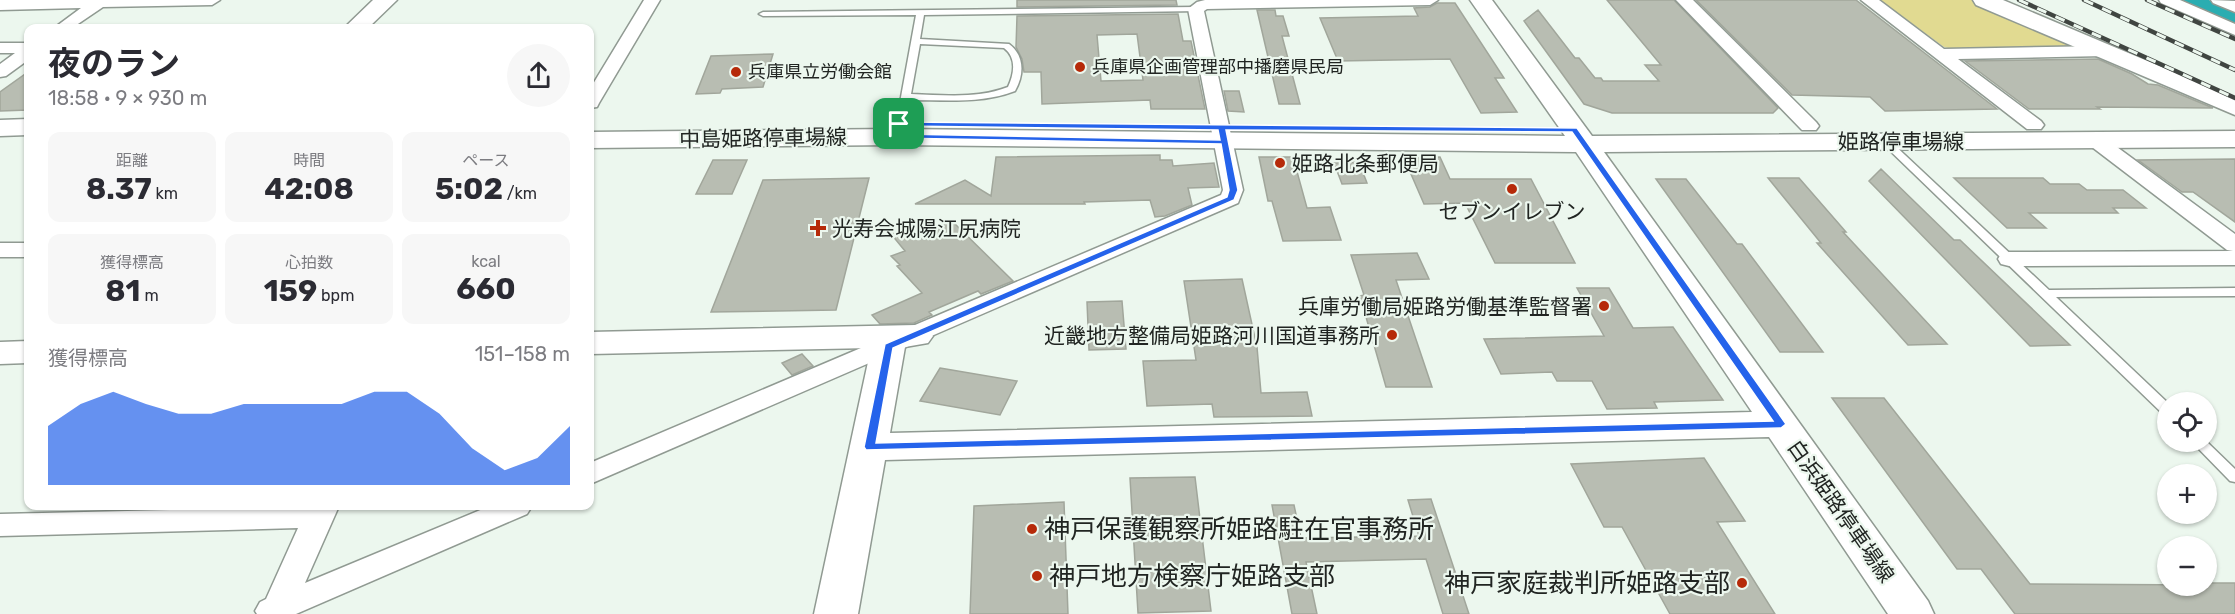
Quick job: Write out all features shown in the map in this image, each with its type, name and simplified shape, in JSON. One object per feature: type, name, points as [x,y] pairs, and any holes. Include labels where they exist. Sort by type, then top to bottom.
[{"type":"main road","points":[[359,24],[386,0]]},
{"type":"main road","points":[[1481,0],[1579,136]]},
{"type":"main road","points":[[1984,0],[2235,107]]},
{"type":"main road","name":"姫路停車場線","points":[[1579,136],[1809,126],[2235,124]]},
{"type":"main road","name":"中島姫路停車場線","points":[[594,125],[1223,135],[1579,136]]},
{"type":"main road","points":[[0,128],[24,127]]},
{"type":"main road","name":"中島姫路停車場線","points":[[594,140],[898,130]]},
{"type":"main road","name":"姫路停車場線","points":[[1579,136],[1886,142],[2235,139]]},
{"type":"main road","name":"白浜姫路停車場線","points":[[1579,136],[1912,614]]},
{"type":"main road","points":[[0,141],[24,141]]},
{"type":"main road","points":[[594,343],[902,341],[870,447],[836,614]]},
{"type":"main road","points":[[0,353],[24,352]]},
{"type":"main road","points":[[870,447],[1781,424]]},
{"type":"street","points":[[0,4],[212,0]]},
{"type":"street","points":[[594,96],[652,0]]},
{"type":"street","points":[[594,472],[1231,199],[1233,190],[1223,135],[1196,9],[1203,5],[1430,0]]},
{"type":"street","points":[[1684,0],[1809,126]]},
{"type":"street","points":[[1869,0],[2034,125]]},
{"type":"street","points":[[2169,1],[2200,0]]},
{"type":"street","points":[[2219,0],[2235,7]]},
{"type":"street","points":[[68,24],[102,1]]},
{"type":"street","points":[[2169,1],[2235,30]]},
{"type":"street","points":[[0,48],[24,50]]},
{"type":"street","points":[[1940,54],[2105,51]]},
{"type":"street","points":[[0,72],[24,53]]},
{"type":"street","points":[[2095,140],[2235,245]]},
{"type":"street","points":[[0,250],[24,250]]},
{"type":"street","points":[[2009,260],[2235,258]]},
{"type":"street","points":[[273,612],[508,510]]},
{"type":"street","points":[[0,525],[322,511],[273,612]]},
{"type":"lane","points":[[763,14],[1196,9]]},
{"type":"lane","points":[[898,130],[921,11]]},
{"type":"lane","points":[[906,97],[977,97],[1004,93],[1012,89],[1017,77],[1017,57],[1014,50],[1006,46],[989,43],[917,41]]},
{"type":"lane","points":[[1886,142],[2157,400]]},
{"type":"lane","points":[[2047,294],[2235,292]]},
{"type":"lane","points":[[2209,452],[2235,477]]},
{"type":"shaded area","points":[[1880,0],[1976,0],[2077,48],[1956,50],[1944,47]]},
{"type":"building","points":[[1017,0],[1176,0],[1177,5],[1017,7]]},
{"type":"building","points":[[1607,0],[1674,0],[1778,108],[1773,113],[1612,113],[1584,104],[1524,21],[1538,10],[1575,58],[1579,58],[1595,78],[1601,78],[1603,81],[1659,81],[1645,65],[1661,65]]},
{"type":"building","points":[[1696,0],[1856,0],[1997,109],[1885,111],[1870,97],[1792,95]]},
{"type":"building","points":[[1437,3],[1455,3],[1504,78],[1495,78],[1517,112],[1481,113],[1450,59],[1338,61],[1320,18],[1418,16],[1414,8],[1430,7]]},
{"type":"building","points":[[1257,10],[1275,10],[1276,16],[1283,16],[1289,36],[1282,36],[1300,104],[1279,104]]},
{"type":"building","points":[[1178,14],[1183,41],[1191,41],[1205,109],[1151,109],[1150,100],[1042,104],[1041,72],[1024,72],[1022,59],[1016,47],[1017,16]],"holes":[[[1137,34],[1143,80],[1101,81],[1097,35]]]},
{"type":"building","name":"兵庫県立労働会館","points":[[773,54],[763,87],[722,89],[720,93],[696,94],[711,56]]},
{"type":"building","points":[[2098,59],[2148,84],[2158,85],[2213,108],[2029,109],[1965,61]]},
{"type":"building","points":[[24,75],[24,110],[0,111],[0,92]]},
{"type":"building","points":[[1224,91],[1239,91],[1244,112],[1228,111]]},
{"type":"building","points":[[1160,155],[1160,160],[1172,160],[1173,166],[1214,163],[1219,187],[1188,188],[1192,205],[1165,216],[1155,217],[1150,200],[1084,202],[1085,204],[915,204],[965,180],[991,196],[996,157]]},
{"type":"building","points":[[1259,157],[1293,157],[1307,208],[1330,207],[1341,240],[1283,241],[1272,201],[1268,201]]},
{"type":"building","points":[[1440,157],[1450,179],[1531,179],[1575,263],[1495,263],[1465,203],[1424,204],[1404,158]]},
{"type":"building","points":[[2235,159],[2235,222],[2193,192],[2182,192],[2138,160]]},
{"type":"building","points":[[713,160],[747,160],[732,194],[696,194]]},
{"type":"building","points":[[1359,162],[1367,183],[1342,184],[1334,163]]},
{"type":"building","points":[[1881,169],[1954,240],[1960,240],[2070,345],[2030,346],[1869,181]]},
{"type":"building","points":[[869,178],[836,310],[711,312],[763,180]]},
{"type":"building","points":[[1768,178],[1799,178],[1846,232],[1843,232],[1947,344],[1908,345],[1817,243],[1821,243]]},
{"type":"building","points":[[1954,178],[2043,178],[2050,184],[2079,184],[2087,190],[2123,190],[2146,208],[2113,208],[2118,213],[2029,213],[2046,228],[2007,228]]},
{"type":"building","points":[[1656,179],[1686,179],[1737,244],[1742,244],[1823,352],[1780,352]]},
{"type":"building","points":[[952,221],[1013,281],[981,294],[978,291],[929,312],[932,315],[914,323],[880,324],[872,315],[922,293],[897,266],[900,265],[891,256],[905,251],[891,234],[910,228],[916,233]]},
{"type":"building","points":[[1417,253],[1429,279],[1396,280],[1432,387],[1386,387],[1360,296],[1364,295],[1351,255]]},
{"type":"building","points":[[1242,279],[1257,347],[1261,393],[1307,392],[1312,416],[1214,417],[1212,404],[1147,406],[1143,361],[1196,360],[1184,281]]},
{"type":"building","points":[[1577,288],[1609,288],[1633,328],[1673,327],[1723,400],[1654,402],[1657,408],[1607,409],[1592,381],[1557,381],[1552,372],[1501,374],[1484,339],[1604,336]]},
{"type":"building","points":[[1122,301],[1126,349],[1089,350],[1087,302]]},
{"type":"building","points":[[802,354],[813,366],[792,375],[782,363]]},
{"type":"building","points":[[940,368],[1017,381],[1000,415],[920,401]]},
{"type":"building","points":[[1832,398],[1884,398],[2030,584],[2157,585],[2157,596],[2217,596],[2217,583],[2235,583],[2235,614],[2015,614],[1981,569],[1957,569]]},
{"type":"building","points":[[1704,458],[1745,521],[1717,522],[1775,614],[1670,614],[1622,527],[1604,527],[1571,464]]},
{"type":"building","points":[[1195,477],[1211,611],[1138,613],[1130,478]]},
{"type":"building","points":[[1431,499],[1469,614],[1443,614],[1426,559],[1306,562],[1317,614],[1292,614],[1272,505],[1294,505],[1301,538],[1419,536],[1408,500]]},
{"type":"building","points":[[1064,502],[1068,614],[970,614],[974,506]]},
{"type":"waterway","points":[[2185,0],[2235,22]]},
{"type":"railway","points":[[2019,0],[2235,98]]},
{"type":"railway","points":[[2084,0],[2235,70]]},
{"type":"railway","points":[[2147,0],[2235,39]]},
{"type":"place","name":"兵庫県企画管理部中播磨県民局","points":[[1080,67]]},
{"type":"place","name":"兵庫県立労働会館","points":[[736,72]]},
{"type":"place","name":"姫路北条郵便局","points":[[1280,163]]},
{"type":"place","name":"セブンイレブン","points":[[1512,189]]},
{"type":"place","name":"光寿会城陽江尻病院","points":[[818,228]]},
{"type":"place","name":"兵庫労働局姫路労働基準監督署","points":[[1604,306]]},
{"type":"place","name":"近畿地方整備局姫路河川国道事務所","points":[[1392,335]]},
{"type":"place","name":"神戸保護観察所姫路駐在官事務所","points":[[1032,529]]},
{"type":"place","name":"神戸地方検察庁姫路支部","points":[[1037,576]]},
{"type":"place","name":"神戸家庭裁判所姫路支部","points":[[1742,583]]},
{"type":"route","points":[[899,124],[896,136],[1224,142],[1222,128],[1574,129],[1781,424],[870,447],[888,347],[1231,199],[1233,190],[1222,128],[899,124]]}]
